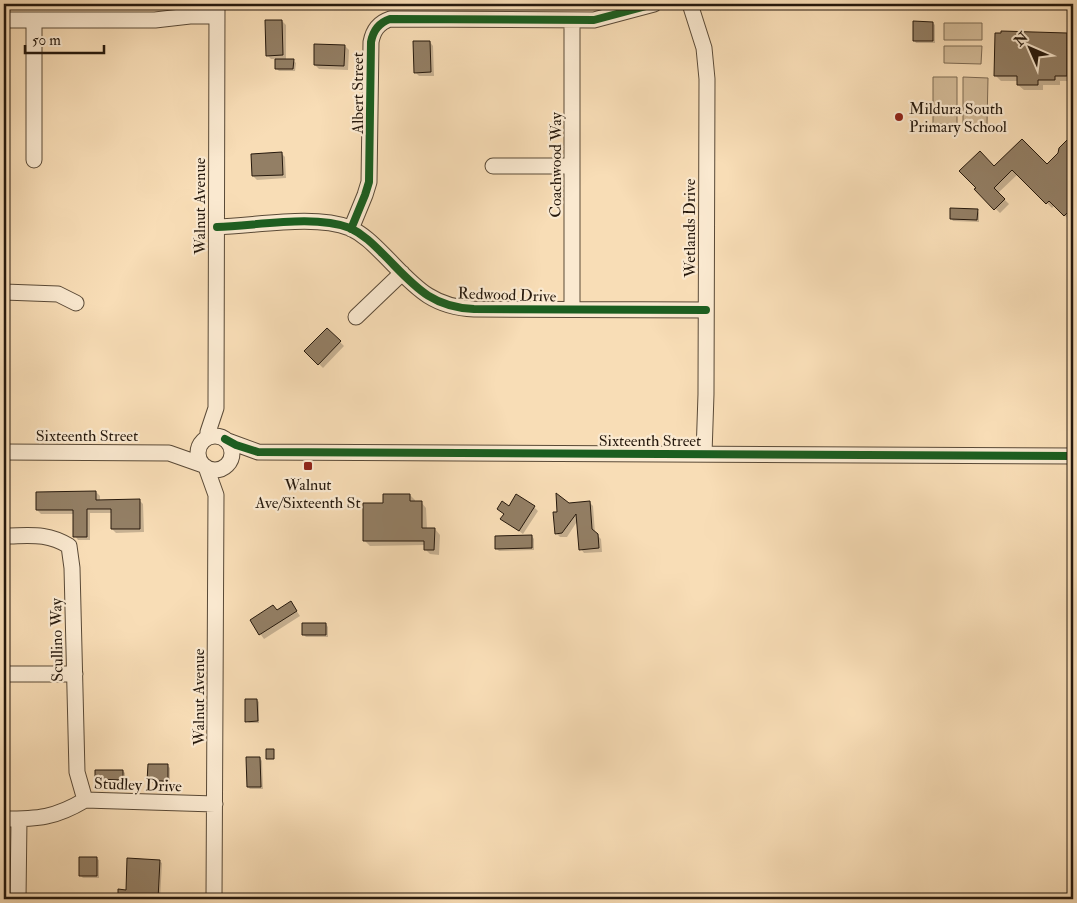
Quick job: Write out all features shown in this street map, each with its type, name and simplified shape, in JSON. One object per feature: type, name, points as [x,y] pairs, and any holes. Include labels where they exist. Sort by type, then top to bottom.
[{"type":"street","name":"Albert Street","points":[[351,229],[369,182],[370,42],[372,35],[380,24],[390,19],[572,21],[606,18],[654,4]]},
{"type":"street","name":"Wetlands Drive","points":[[690,4],[704,48],[706,61],[706,394],[704,454]]},
{"type":"street","points":[[4,20],[155,20],[217,14]]},
{"type":"street","name":"Walnut Avenue","points":[[217,14],[216,408],[226,440]]},
{"type":"street","points":[[34,20],[34,160]]},
{"type":"street","name":"Coachwood Way","points":[[572,21],[572,310]]},
{"type":"street","points":[[493,166],[572,166]]},
{"type":"street","name":"Redwood Drive","points":[[217,222],[239,218],[268,223],[329,223],[351,229],[370,241],[428,297],[452,307],[474,309],[706,310]]},
{"type":"street","points":[[356,317],[402,273]]},
{"type":"street","points":[[4,292],[58,294],[76,303]]},
{"type":"street","name":"Walnut Avenue","points":[[204,441],[216,408]]},
{"type":"street","points":[[220,436],[226,440],[232,451],[226,465],[211,469],[205,466],[199,455],[204,441],[220,436]]},
{"type":"street","name":"Sixteenth Street","points":[[226,440],[258,452],[1073,456]]},
{"type":"street","name":"Sixteenth Street","points":[[4,452],[169,453],[204,441]]},
{"type":"street","name":"Sixteenth Street","points":[[226,465],[258,452]]},
{"type":"street","name":"Sixteenth Street","points":[[169,453],[205,466]]},
{"type":"street","name":"Walnut Avenue","points":[[214,899],[216,495],[226,465]]},
{"type":"street","name":"Walnut Avenue","points":[[205,466],[216,495]]},
{"type":"street","name":"Scullino Way","points":[[4,536],[46,536],[57,539],[69,546],[72,568],[77,772],[85,800]]},
{"type":"street","points":[[4,674],[75,674]]},
{"type":"street","name":"Studley Drive","points":[[4,819],[37,819],[68,810],[85,800],[215,804]]},
{"type":"street","points":[[18,899],[20,819]]},
{"type":"shaded area","points":[[944,23],[982,23],[982,40],[944,40]]},
{"type":"shaded area","points":[[944,46],[982,46],[981,64],[944,63]]},
{"type":"shaded area","points":[[933,77],[957,77],[957,124],[933,124]]},
{"type":"shaded area","points":[[963,77],[988,78],[987,124],[963,124]]},
{"type":"building","points":[[265,20],[282,20],[283,55],[266,56]]},
{"type":"building","points":[[913,21],[933,22],[933,41],[913,41]]},
{"type":"building","points":[[1001,31],[1067,33],[1067,76],[1055,76],[1055,80],[1038,80],[1038,85],[1017,85],[1017,76],[994,76],[995,33],[1001,33]]},
{"type":"building","points":[[413,41],[430,41],[431,72],[414,73]]},
{"type":"building","points":[[314,44],[345,45],[344,66],[314,65]]},
{"type":"building","points":[[275,59],[294,59],[293,69],[275,69]]},
{"type":"building","points":[[1073,134],[1073,207],[1064,216],[1049,201],[1046,204],[1012,170],[994,188],[1005,199],[994,210],[959,171],[980,151],[994,166],[1022,139],[1047,164]]},
{"type":"building","points":[[282,152],[283,175],[252,176],[251,154]]},
{"type":"building","points":[[950,208],[978,209],[977,220],[950,219]]},
{"type":"building","points":[[327,328],[341,341],[318,365],[304,351]]},
{"type":"building","points":[[96,491],[96,500],[140,499],[140,529],[111,529],[111,509],[87,509],[87,537],[73,537],[73,510],[36,510],[36,492]]},
{"type":"building","points":[[556,493],[569,503],[590,501],[592,529],[598,534],[599,548],[579,550],[576,514],[562,533],[555,534],[553,512],[557,512]]},
{"type":"building","points":[[383,494],[410,494],[410,501],[422,501],[422,528],[435,528],[434,550],[424,550],[424,541],[363,541],[363,503],[383,503]]},
{"type":"building","points":[[516,494],[535,506],[519,531],[500,519],[504,514],[497,509],[502,501],[509,506]]},
{"type":"building","points":[[532,535],[532,548],[495,549],[495,536]]},
{"type":"building","points":[[291,601],[297,611],[259,635],[250,620],[273,605],[277,610]]},
{"type":"building","points":[[302,623],[326,623],[326,635],[302,635]]},
{"type":"building","points":[[245,699],[257,699],[258,721],[245,722]]},
{"type":"building","points":[[266,749],[274,749],[274,759],[266,759]]},
{"type":"building","points":[[246,757],[260,757],[261,787],[247,787]]},
{"type":"building","points":[[148,764],[168,764],[168,781],[147,781]]},
{"type":"building","points":[[95,770],[123,770],[123,780],[95,779]]},
{"type":"building","points":[[79,857],[97,857],[97,876],[79,876]]},
{"type":"building","points":[[127,858],[160,860],[158,899],[118,897],[118,889],[126,890]]},
{"type":"cycle path","points":[[351,229],[369,182],[371,42],[373,34],[379,25],[390,19],[594,20],[654,4]]},
{"type":"cycle path","points":[[217,227],[302,221],[336,224],[350,228],[372,243],[423,292],[433,299],[458,307],[474,309],[706,310]]},
{"type":"cycle path","points":[[225,439],[236,445],[258,452],[1073,456]]},
{"type":"place","name":"Mildura South Primary School","points":[[899,117]]},
{"type":"place","name":"Walnut Ave/Sixteenth St","points":[[308,466]]}]
